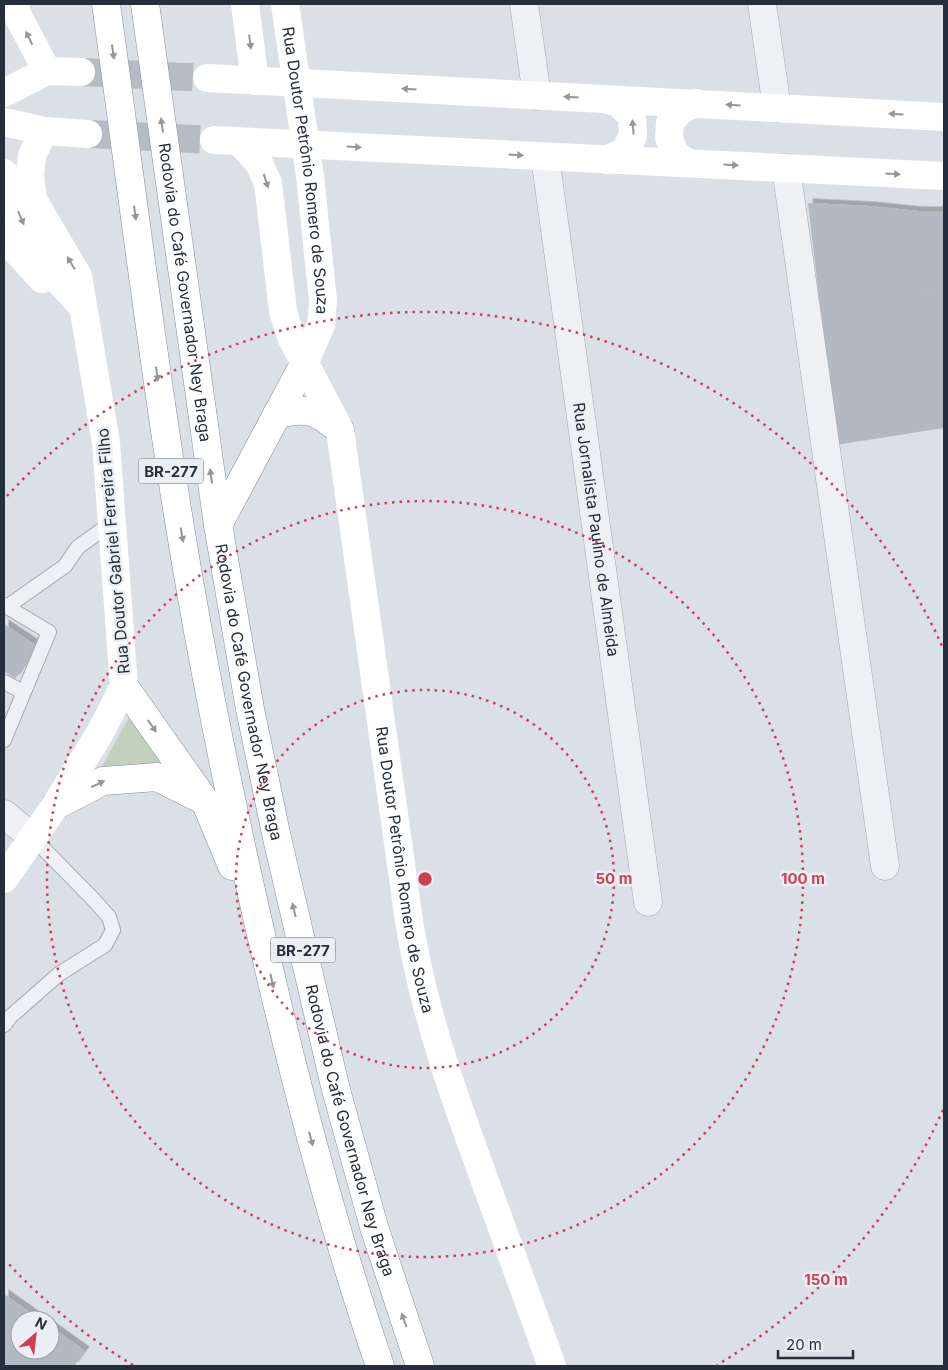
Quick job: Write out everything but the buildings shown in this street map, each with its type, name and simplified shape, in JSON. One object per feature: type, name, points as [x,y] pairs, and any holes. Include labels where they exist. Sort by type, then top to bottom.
[{"type":"main road","points":[[15,4],[17,14],[47,71]]},
{"type":"main road","name":"BR-277","points":[[106,4],[157,377],[177,506],[216,726],[260,934],[308,1129],[357,1298],[380,1366]]},
{"type":"main road","name":"Rodovia do Café Governador Ney Braga","points":[[145,4],[218,525],[250,709],[318,1019],[353,1157],[420,1366]]},
{"type":"main road","points":[[245,4],[255,81]]},
{"type":"main road","name":"Rua Doutor Petrônio Romero de Souza","points":[[285,4],[305,145],[323,301],[321,325],[304,364]]},
{"type":"main road","points":[[44,131],[33,120],[28,104],[31,89],[35,82],[47,71]]},
{"type":"main road","points":[[4,93],[47,71],[81,72]]},
{"type":"main road","points":[[207,78],[944,117]]},
{"type":"main road","points":[[601,98],[619,103],[632,117],[633,127],[633,136],[624,152],[606,160]]},
{"type":"main road","points":[[688,163],[675,154],[669,138],[670,122],[681,110],[696,103]]},
{"type":"main road","points":[[4,122],[44,131],[88,134]]},
{"type":"main road","name":"Rua Doutor Gabriel Ferreira Filho","points":[[4,879],[33,838],[100,733],[124,686],[106,443],[78,276],[33,200],[30,176],[32,155],[44,131]]},
{"type":"main road","name":"Rua Doutor Petrônio Romero de Souza","points":[[305,145],[227,140],[259,162],[268,183],[283,311],[291,337],[340,430],[416,964],[441,1059],[552,1366]]},
{"type":"main road","points":[[305,145],[944,176]]},
{"type":"main road","points":[[4,173],[7,186],[26,230],[52,272],[84,309]]},
{"type":"main road","points":[[4,232],[12,246],[45,281],[84,309]]},
{"type":"main road","points":[[218,525],[304,364]]},
{"type":"main road","points":[[277,414],[296,409],[308,410],[324,416],[340,430]]},
{"type":"main road","points":[[124,686],[205,801],[260,934]]},
{"type":"main road","points":[[54,806],[104,781],[156,777],[205,801]]},
{"type":"street","points":[[524,4],[537,96]]},
{"type":"street","points":[[762,4],[777,108]]},
{"type":"street","name":"Rua Jornalista Paulino de Almeida","points":[[546,157],[648,902]]},
{"type":"street","points":[[786,168],[885,866]]},
{"type":"street","points":[[4,814],[33,838]]},
{"type":"lane","points":[[4,740],[49,632],[6,606],[65,566],[78,547],[113,522]]},
{"type":"lane","points":[[4,682],[23,692]]},
{"type":"lane","points":[[4,1025],[10,1017],[59,974],[105,945],[113,930],[109,917],[33,838]]},
{"type":"green space","points":[[132,712],[168,764],[101,768]]},
{"type":"tunnel","points":[[81,72],[207,78]]},
{"type":"tunnel","points":[[88,134],[214,140]]}]
